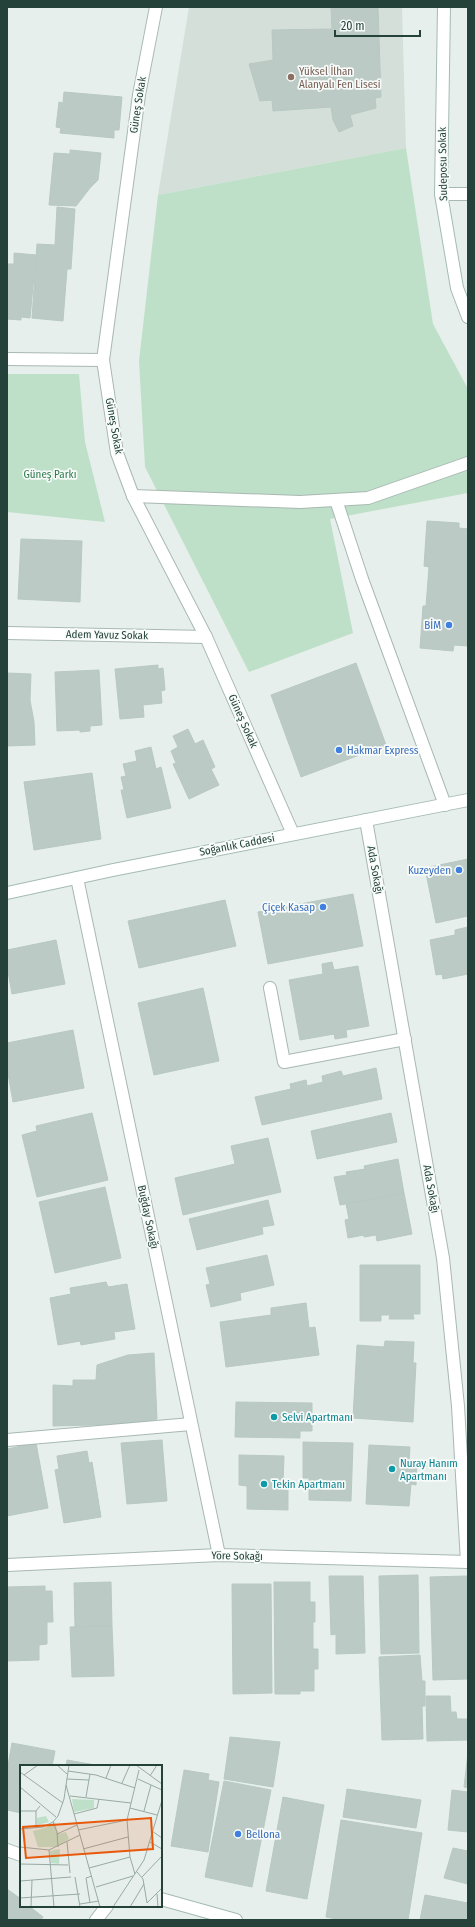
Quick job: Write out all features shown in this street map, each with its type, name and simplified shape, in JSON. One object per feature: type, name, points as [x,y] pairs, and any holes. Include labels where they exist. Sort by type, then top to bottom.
[{"type":"street","name":"Güneş Sokak","points":[[156,7],[139,95],[103,360],[117,452],[133,496],[206,637],[293,834]]},
{"type":"street","name":"Sudeposu Sokak","points":[[444,7],[441,194],[457,288],[468,317]]},
{"type":"street","points":[[441,194],[468,194]]},
{"type":"street","points":[[7,359],[103,360]]},
{"type":"street","points":[[133,496],[300,502],[368,498],[468,463]]},
{"type":"street","points":[[336,500],[362,579],[445,805]]},
{"type":"street","name":"Adem Yavuz Sokak","points":[[7,633],[206,637]]},
{"type":"street","name":"Soğanlık Caddesi","points":[[7,893],[293,834],[468,800]]},
{"type":"street","name":"Ada Sokağı","points":[[366,820],[444,1258],[458,1406],[468,1562]]},
{"type":"street","name":"Buğday Sokağı","points":[[77,878],[219,1555]]},
{"type":"street","points":[[270,988],[284,1062],[405,1039]]},
{"type":"street","points":[[7,1440],[191,1424]]},
{"type":"street","name":"Yöre Sokağı","points":[[7,1565],[219,1555],[468,1562]]},
{"type":"street","points":[[7,1850],[20,1855]]},
{"type":"street","points":[[162,1899],[236,1920]]},
{"type":"street","points":[[96,1920],[106,1907]]},
{"type":"shaded area","name":"Yüksel İlhan Alanyalı Fen Lisesi","points":[[189,7],[402,7],[406,148],[158,195]]},
{"type":"green space","points":[[406,148],[433,324],[468,389],[468,493],[330,519],[353,633],[249,672],[145,467],[139,361],[158,195]]},
{"type":"green space","name":"Güneş Parkı","points":[[7,374],[79,374],[85,442],[105,522],[7,512]]},
{"type":"building","points":[[331,7],[378,7],[381,97],[375,98],[376,108],[350,115],[353,126],[339,132],[333,120],[331,107],[273,111],[272,100],[260,101],[249,64],[273,60],[272,30],[332,29]]},
{"type":"building","points":[[64,92],[122,97],[119,130],[114,130],[114,138],[60,133],[61,128],[56,127],[59,102],[63,103]]},
{"type":"building","points":[[70,150],[101,153],[98,180],[76,206],[49,205],[54,153],[70,154]]},
{"type":"building","points":[[57,207],[75,209],[71,269],[67,269],[63,321],[32,318],[37,244],[55,245]]},
{"type":"building","points":[[14,253],[36,255],[30,318],[21,317],[21,320],[7,319],[7,264],[14,264]]},
{"type":"building","points":[[427,521],[459,523],[459,528],[468,529],[468,646],[454,645],[453,651],[420,648],[423,606],[426,606],[429,567],[424,566]]},
{"type":"building","points":[[21,539],[82,541],[80,602],[18,599]]},
{"type":"building","points":[[356,663],[386,745],[301,777],[271,695]]},
{"type":"building","points":[[158,665],[158,669],[163,668],[165,690],[161,691],[162,703],[143,705],[144,717],[120,719],[115,669]]},
{"type":"building","points":[[99,670],[102,725],[90,726],[90,731],[57,731],[55,672]]},
{"type":"building","points":[[7,673],[31,674],[30,700],[34,722],[35,745],[7,746]]},
{"type":"building","points":[[188,729],[195,744],[203,740],[215,767],[211,769],[219,785],[189,799],[173,764],[176,763],[171,751],[178,747],[173,736]]},
{"type":"building","points":[[151,747],[156,769],[161,767],[171,808],[127,818],[121,790],[124,790],[121,777],[126,776],[123,764],[137,761],[135,751]]},
{"type":"building","points":[[92,773],[101,839],[34,850],[24,782]]},
{"type":"building","points":[[468,859],[468,916],[436,923],[425,868]]},
{"type":"building","points":[[353,894],[363,946],[268,964],[258,912]]},
{"type":"building","points":[[225,900],[236,946],[139,968],[128,921]]},
{"type":"building","points":[[468,927],[468,974],[443,979],[442,974],[436,975],[430,940],[455,935],[455,930]]},
{"type":"building","points":[[56,940],[65,984],[12,994],[7,966],[7,950]]},
{"type":"building","points":[[332,962],[334,970],[358,966],[369,1026],[346,1030],[347,1037],[335,1039],[334,1034],[300,1040],[289,980],[323,974],[322,964]]},
{"type":"building","points":[[203,988],[219,1061],[154,1075],[138,1003]]},
{"type":"building","points":[[73,1030],[84,1088],[13,1102],[7,1068],[7,1043]]},
{"type":"building","points":[[376,1068],[382,1099],[262,1125],[255,1097],[291,1089],[290,1084],[306,1080],[307,1086],[323,1082],[322,1076],[341,1071],[343,1076]]},
{"type":"building","points":[[92,1113],[108,1180],[37,1197],[22,1135],[37,1131],[36,1126]]},
{"type":"building","points":[[391,1113],[397,1142],[317,1159],[311,1131]]},
{"type":"building","points":[[268,1138],[281,1192],[183,1215],[175,1178],[235,1164],[231,1146]]},
{"type":"building","points":[[398,1159],[404,1193],[340,1205],[334,1177],[347,1175],[346,1172],[365,1169],[364,1166]]},
{"type":"building","points":[[105,1187],[121,1258],[55,1273],[39,1202]]},
{"type":"building","points":[[404,1193],[412,1234],[377,1241],[376,1235],[364,1237],[364,1235],[348,1238],[345,1220],[349,1219],[346,1204]]},
{"type":"building","points":[[268,1200],[274,1225],[262,1227],[263,1234],[197,1250],[189,1219]]},
{"type":"building","points":[[267,1255],[274,1285],[240,1293],[241,1300],[211,1307],[206,1285],[210,1284],[206,1268]]},
{"type":"building","points":[[360,1265],[420,1265],[420,1314],[413,1314],[414,1319],[389,1319],[390,1315],[381,1315],[381,1321],[360,1321]]},
{"type":"building","points":[[106,1282],[108,1287],[127,1284],[135,1329],[114,1332],[115,1339],[81,1345],[80,1341],[58,1345],[50,1298],[71,1294],[70,1288]]},
{"type":"building","points":[[306,1303],[309,1328],[315,1327],[319,1355],[226,1367],[220,1322],[271,1315],[271,1308]]},
{"type":"building","points":[[385,1341],[414,1342],[413,1363],[416,1363],[413,1422],[353,1418],[357,1345],[384,1347]]},
{"type":"building","points":[[154,1353],[157,1419],[132,1424],[53,1426],[53,1385],[73,1386],[73,1380],[96,1380],[97,1365],[128,1355]]},
{"type":"building","name":"Selvi Apartmanı","points":[[236,1402],[312,1403],[312,1431],[300,1431],[300,1438],[235,1437]]},
{"type":"building","points":[[162,1440],[167,1501],[127,1504],[121,1443]]},
{"type":"building","points":[[303,1442],[353,1443],[351,1501],[309,1500],[309,1478],[303,1478]]},
{"type":"building","points":[[36,1443],[48,1508],[7,1516],[7,1449]]},
{"type":"building","name":"Nuray Hanım Apartmanı","points":[[369,1445],[410,1447],[409,1461],[417,1461],[416,1485],[411,1484],[409,1506],[366,1504]]},
{"type":"building","points":[[87,1451],[89,1463],[92,1462],[101,1517],[64,1523],[55,1470],[59,1469],[57,1456]]},
{"type":"building","name":"Tekin Apartmanı","points":[[239,1455],[284,1456],[283,1482],[288,1482],[288,1510],[247,1509],[247,1486],[239,1485]]},
{"type":"building","points":[[418,1575],[419,1653],[381,1654],[379,1576]]},
{"type":"building","points":[[329,1576],[363,1576],[365,1653],[336,1654],[336,1634],[331,1635]]},
{"type":"building","points":[[467,1576],[468,1679],[433,1680],[430,1577]]},
{"type":"building","points":[[111,1582],[112,1626],[75,1627],[74,1583]]},
{"type":"building","points":[[274,1582],[310,1582],[310,1602],[315,1602],[313,1649],[318,1649],[318,1669],[314,1669],[314,1691],[300,1691],[300,1694],[275,1694]]},
{"type":"building","points":[[232,1584],[271,1584],[272,1693],[233,1694]]},
{"type":"building","points":[[45,1586],[45,1591],[52,1591],[53,1622],[47,1622],[47,1644],[39,1645],[39,1660],[7,1661],[7,1587]]},
{"type":"building","points":[[112,1626],[114,1676],[72,1677],[70,1627]]},
{"type":"building","points":[[420,1655],[422,1681],[425,1681],[425,1706],[422,1706],[423,1739],[382,1740],[379,1657]]},
{"type":"building","points":[[426,1696],[450,1696],[451,1712],[456,1712],[457,1719],[468,1719],[468,1740],[427,1741]]},
{"type":"building","points":[[230,1737],[280,1742],[273,1787],[224,1779]]},
{"type":"building","points":[[12,1743],[55,1751],[52,1765],[20,1765],[20,1813],[7,1810],[7,1771]]},
{"type":"building","points":[[468,1753],[468,1788],[464,1787]]},
{"type":"building","points":[[67,1760],[95,1765],[66,1765]]},
{"type":"building","points":[[184,1770],[209,1774],[208,1780],[219,1782],[208,1852],[171,1846]]},
{"type":"building","points":[[224,1781],[271,1790],[252,1887],[205,1877]]},
{"type":"building","points":[[347,1789],[421,1800],[416,1828],[343,1817]]},
{"type":"building","points":[[452,1790],[468,1792],[468,1832],[448,1830]]},
{"type":"building","points":[[283,1797],[324,1805],[307,1899],[266,1891]]},
{"type":"building","points":[[341,1820],[422,1833],[408,1920],[342,1920],[326,1917]]},
{"type":"building","points":[[453,1848],[468,1851],[468,1884],[444,1878]]},
{"type":"building","points":[[7,1889],[20,1898],[20,1907],[30,1907],[43,1917],[41,1920],[7,1920]]},
{"type":"building","points":[[425,1895],[468,1903],[468,1920],[420,1920]]},
{"type":"place","name":"Yüksel İlhan Alanyalı Fen Lisesi","points":[[291,77]]},
{"type":"place","name":"BİM","points":[[449,625]]},
{"type":"place","name":"Hakmar Express","points":[[339,750]]},
{"type":"place","name":"Kuzeyden","points":[[459,870]]},
{"type":"place","name":"Çiçek Kasap","points":[[323,907]]},
{"type":"place","name":"Selvi Apartmanı","points":[[274,1417]]},
{"type":"place","name":"Nuray Hanım Apartmanı","points":[[392,1469]]},
{"type":"place","name":"Tekin Apartmanı","points":[[264,1484]]},
{"type":"place","name":"Bellona","points":[[238,1834]]}]
